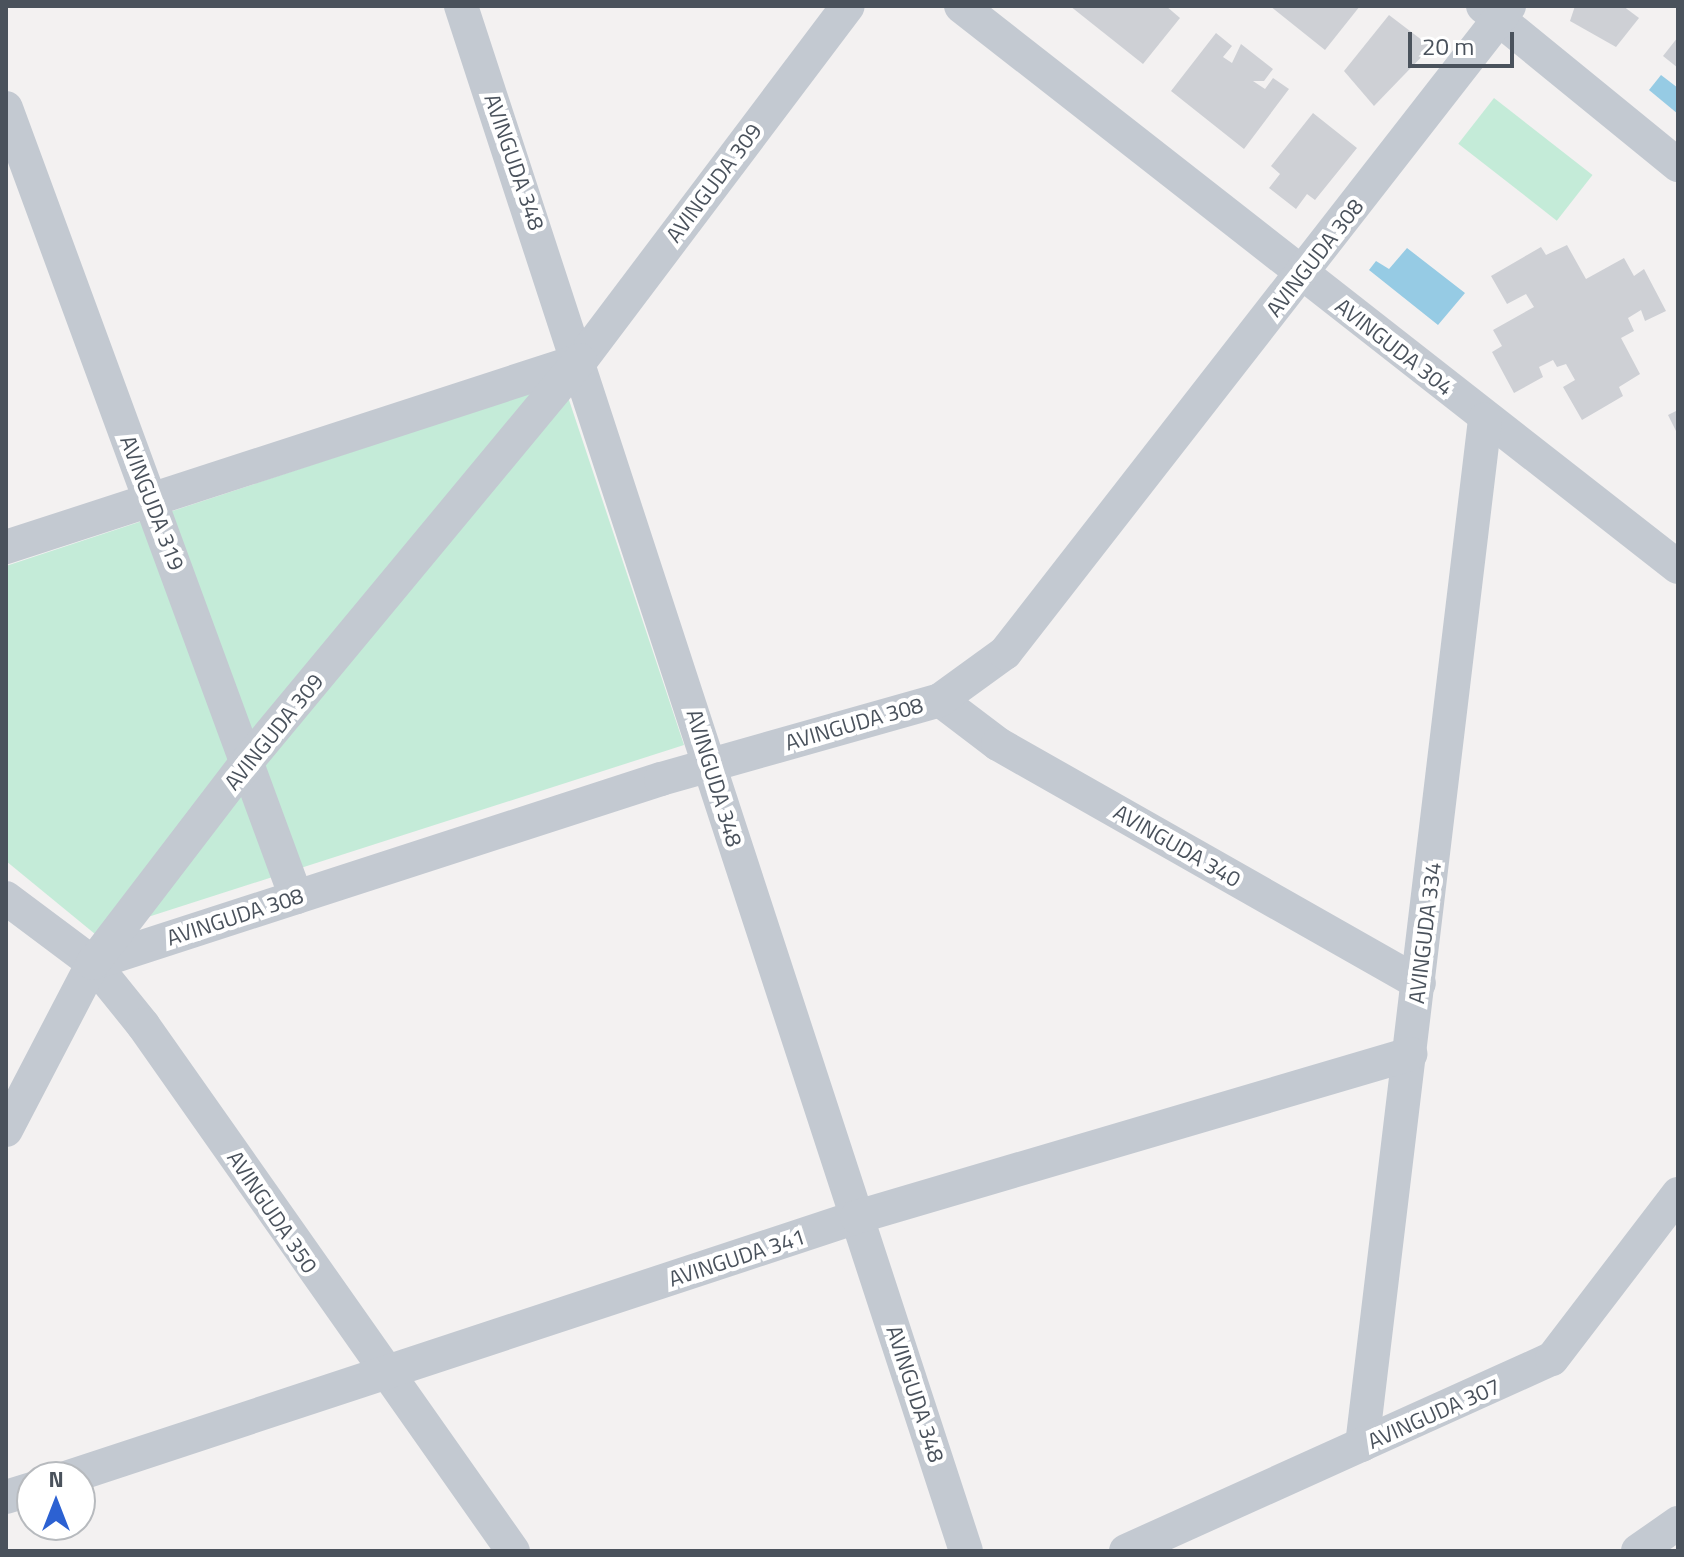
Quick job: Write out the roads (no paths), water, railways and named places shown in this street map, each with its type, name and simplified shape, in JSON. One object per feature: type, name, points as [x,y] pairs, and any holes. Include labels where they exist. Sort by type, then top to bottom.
[{"type":"street","name":"AVINGUDA 348","points":[[461,6],[581,360],[966,1551]]},
{"type":"street","name":"AVINGUDA 309","points":[[6,1130],[93,963],[250,758],[581,360],[848,6]]},
{"type":"street","name":"AVINGUDA 304","points":[[961,6],[1678,567]]},
{"type":"street","points":[[1497,10],[1678,165]]},
{"type":"street","name":"AVINGUDA 308","points":[[93,963],[710,765],[940,700],[1005,653],[1302,274],[1497,10]]},
{"type":"street","name":"AVINGUDA 319","points":[[6,108],[150,500],[250,758],[296,897]]},
{"type":"street","points":[[6,547],[581,360]]},
{"type":"street","name":"AVINGUDA 334","points":[[1362,1445],[1485,419]]},
{"type":"street","name":"AVINGUDA 340","points":[[940,700],[998,744],[1419,983]]},
{"type":"street","name":"AVINGUDA 350","points":[[6,898],[93,963],[143,1025],[384,1375],[513,1551]]},
{"type":"street","name":"AVINGUDA 341","points":[[96,1468],[857,1217],[1410,1054]]},
{"type":"street","name":"AVINGUDA 307","points":[[1126,1551],[1552,1359],[1678,1194]]},
{"type":"street","points":[[1638,1551],[1678,1523]]},
{"type":"water","points":[[1661,75],[1678,88],[1678,114],[1649,90]]},
{"type":"water","points":[[1407,248],[1465,293],[1438,325],[1369,270],[1376,261],[1389,269]]}]
